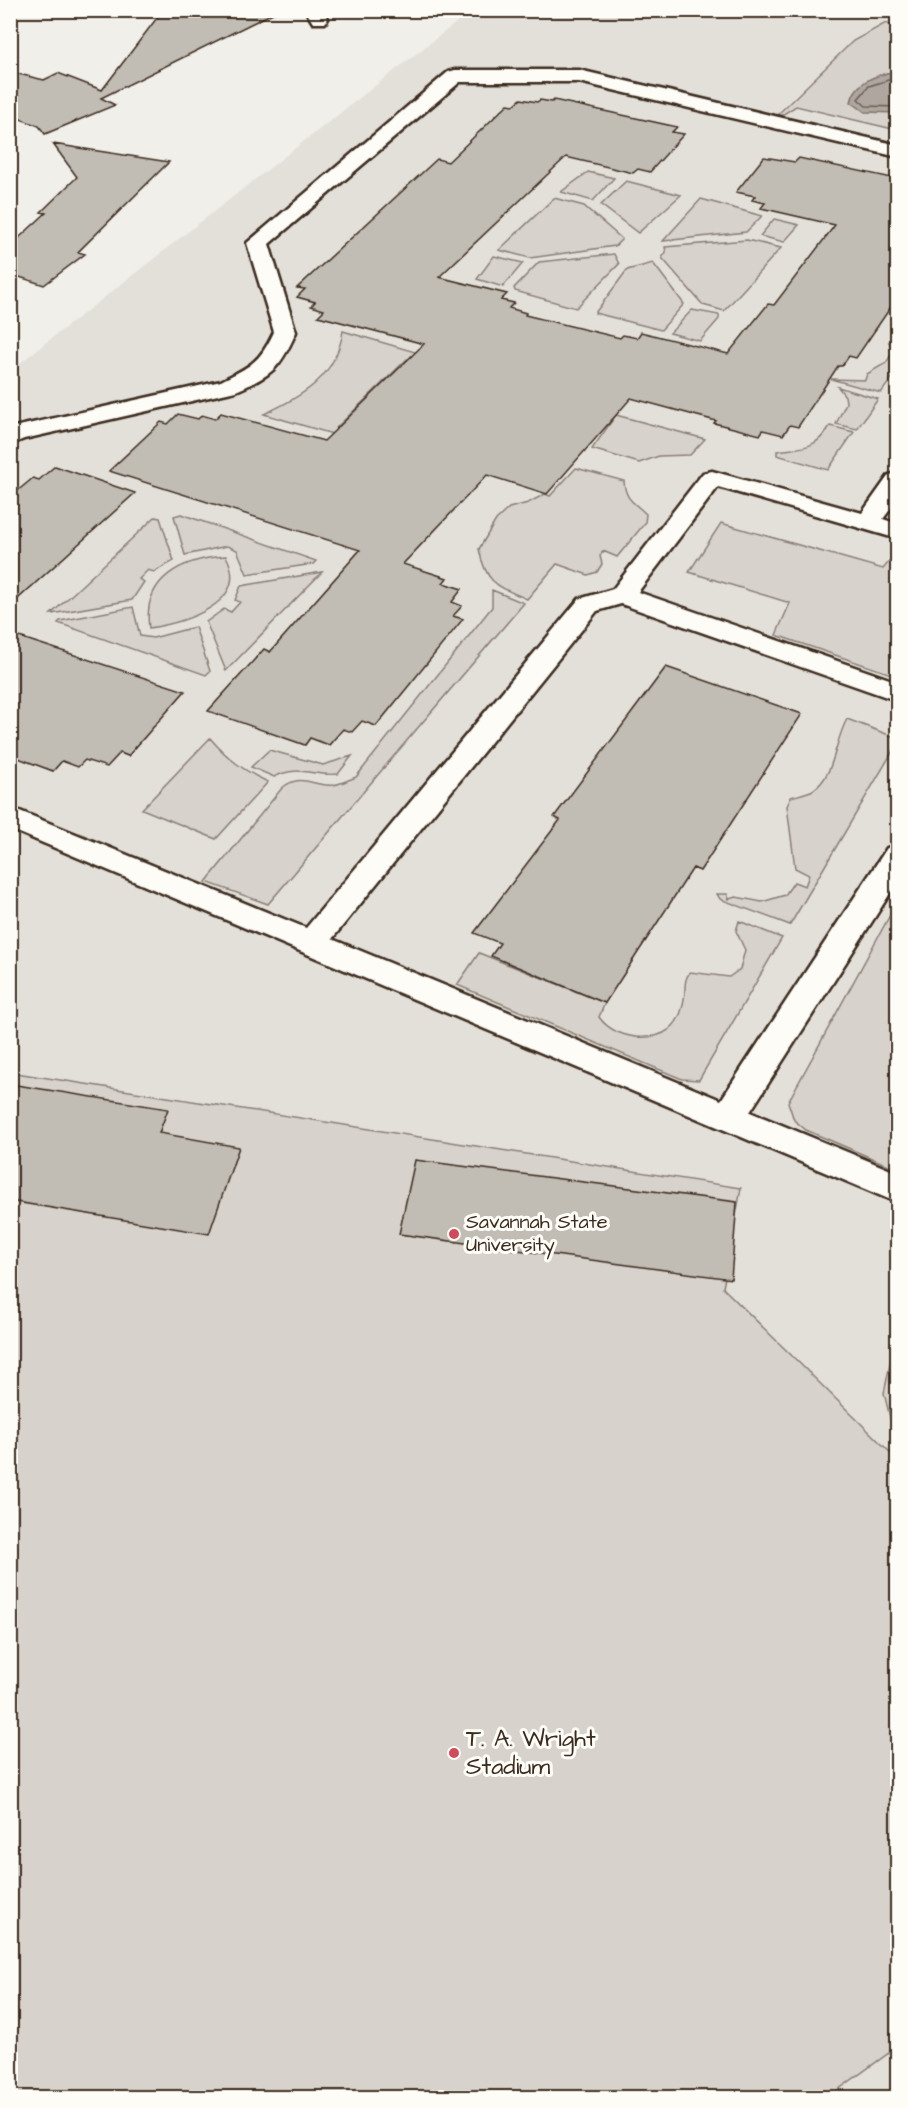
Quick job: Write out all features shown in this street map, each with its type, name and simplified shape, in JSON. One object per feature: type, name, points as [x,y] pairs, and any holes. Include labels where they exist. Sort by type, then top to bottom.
[{"type":"lane","points":[[10,438],[16,434],[228,386],[259,372],[275,355],[285,332],[258,243],[455,76],[579,76],[897,150]]},
{"type":"lane","points":[[622,595],[712,478],[897,532]]},
{"type":"lane","points":[[868,524],[897,480]]},
{"type":"lane","points":[[311,943],[588,604],[622,595],[897,692]]},
{"type":"lane","points":[[10,817],[897,1189]]},
{"type":"lane","points":[[728,1118],[897,856]]},
{"type":"shaded area","name":"Savannah State University","points":[[471,11],[897,11],[897,2097],[11,2098],[11,370]]},
{"type":"shaded area","points":[[886,23],[897,29],[897,130],[796,106],[776,116],[853,41]]},
{"type":"shaded area","points":[[588,172],[614,178],[593,201],[561,192]]},
{"type":"shaded area","points":[[626,181],[681,195],[638,233],[601,205]]},
{"type":"shaded area","points":[[554,198],[584,206],[622,239],[615,246],[530,258],[499,250]]},
{"type":"shaded area","points":[[701,199],[762,216],[746,232],[663,241]]},
{"type":"shaded area","points":[[774,219],[799,225],[784,242],[760,236]]},
{"type":"shaded area","points":[[747,240],[781,248],[724,311],[703,305],[662,258],[666,252],[665,247]]},
{"type":"shaded area","points":[[614,254],[619,264],[576,308],[515,291],[514,288],[539,262]]},
{"type":"shaded area","points":[[494,256],[523,263],[503,287],[477,279]]},
{"type":"shaded area","points":[[653,263],[684,304],[661,330],[595,313],[627,270]]},
{"type":"shaded area","points":[[692,310],[719,315],[719,319],[700,341],[670,333]]},
{"type":"shaded area","points":[[343,331],[422,354],[415,361],[407,359],[336,428],[343,432],[339,436],[264,414],[292,400],[316,383],[333,361]]},
{"type":"shaded area","points":[[889,342],[897,344],[897,371],[881,393],[831,379],[865,380],[867,374],[886,363],[893,352]]},
{"type":"shaded area","points":[[838,387],[878,399],[857,429],[836,424],[846,403],[845,396]]},
{"type":"shaded area","points":[[616,415],[705,439],[690,455],[659,456],[639,463],[592,449]]},
{"type":"shaded area","points":[[830,426],[854,432],[828,470],[777,455],[777,451],[808,446],[819,439]]},
{"type":"shaded area","points":[[576,468],[624,481],[628,497],[646,514],[645,523],[617,557],[603,551],[600,556],[602,564],[597,572],[588,575],[557,564],[527,599],[500,587],[485,570],[479,549],[496,520],[509,508],[528,503],[545,494],[550,496]]},
{"type":"shaded area","points":[[181,514],[316,561],[313,564],[247,574],[237,550],[227,546],[185,555],[174,516]]},
{"type":"shaded area","points":[[155,517],[160,518],[174,561],[154,572],[148,570],[139,579],[144,582],[132,600],[51,614]]},
{"type":"shaded area","points":[[721,523],[883,569],[897,552],[897,676],[776,635],[790,603],[689,572]]},
{"type":"shaded area","points":[[226,556],[232,573],[230,587],[222,599],[195,616],[149,628],[148,611],[152,596],[168,574],[194,561]]},
{"type":"shaded area","points":[[322,572],[226,671],[206,622],[224,609],[231,612],[240,602],[235,600],[241,586]]},
{"type":"shaded area","points":[[492,590],[524,603],[268,904],[206,882],[282,788],[289,783],[302,781],[333,785],[356,777],[492,607]]},
{"type":"shaded area","points":[[133,607],[140,636],[153,638],[195,627],[210,671],[206,675],[58,623]]},
{"type":"shaded area","points":[[847,719],[897,738],[897,744],[790,925],[720,899],[717,894],[727,894],[729,899],[736,897],[762,902],[785,895],[794,882],[805,886],[809,875],[795,868],[787,806],[791,797],[813,790],[826,776]]},
{"type":"shaded area","points":[[210,738],[237,764],[268,782],[216,839],[142,809]]},
{"type":"shaded area","points":[[269,750],[323,765],[352,756],[338,774],[291,771],[274,777],[251,767]]},
{"type":"shaded area","points":[[890,915],[897,915],[897,1169],[806,1130],[794,1120],[788,1102]]},
{"type":"shaded area","points":[[739,921],[782,938],[699,1080],[682,1079],[457,985],[479,953],[605,1003],[599,1017],[615,1031],[636,1037],[655,1036],[669,1030],[679,1017],[690,972],[729,977],[740,969],[745,950],[736,931]]},
{"type":"shaded area","name":"T. A. Wright Stadium","points":[[10,1072],[741,1188],[723,1288],[897,1459],[897,2047],[828,2097],[11,2097]]},
{"type":"shaded area","points":[[897,1331],[897,1435],[893,1430],[884,1393]]},
{"type":"water","points":[[897,71],[897,113],[865,112],[851,102],[853,95],[862,84],[882,74]]},
{"type":"building","points":[[163,10],[279,10],[101,98],[115,105],[45,134],[39,126],[10,115],[10,72],[44,80],[58,73],[102,90]]},
{"type":"building","points":[[521,99],[537,102],[554,100],[677,127],[672,132],[684,134],[650,172],[638,169],[633,173],[566,157],[439,277],[507,294],[501,300],[514,303],[509,308],[526,313],[525,315],[620,338],[623,335],[637,338],[641,332],[728,354],[768,304],[774,305],[835,225],[761,208],[765,203],[752,200],[755,196],[736,192],[764,157],[795,162],[799,158],[897,179],[897,298],[856,358],[849,356],[842,366],[838,366],[798,427],[790,425],[783,435],[763,430],[760,435],[631,398],[547,494],[487,475],[403,564],[447,578],[443,583],[462,589],[452,602],[462,606],[453,616],[463,619],[376,726],[362,721],[352,732],[343,729],[329,745],[310,738],[305,745],[208,711],[264,649],[270,652],[360,550],[109,471],[161,422],[168,424],[178,414],[198,419],[202,415],[215,419],[221,413],[324,441],[424,344],[318,316],[324,310],[311,306],[315,302],[297,297],[305,289],[297,288],[437,159],[448,162],[508,104],[514,105]]},
{"type":"building","points":[[53,144],[169,162],[78,252],[85,254],[44,285],[10,274],[10,246],[46,213],[41,212],[77,177]]},
{"type":"building","points":[[55,466],[135,493],[10,606],[10,497],[33,478],[39,480]]},
{"type":"building","points":[[10,634],[185,691],[128,756],[120,753],[107,767],[85,760],[78,767],[62,761],[53,771],[10,755]]},
{"type":"building","points":[[666,667],[802,714],[700,871],[693,868],[605,1003],[491,956],[500,943],[474,933],[560,820],[554,817]]},
{"type":"building","points":[[10,1084],[168,1109],[159,1133],[239,1147],[209,1234],[10,1201]]},
{"type":"building","points":[[415,1160],[737,1202],[731,1279],[399,1234]]},
{"type":"place","name":"Savannah State University","points":[[454,1234]]},
{"type":"place","name":"T. A. Wright Stadium","points":[[454,1753]]}]
